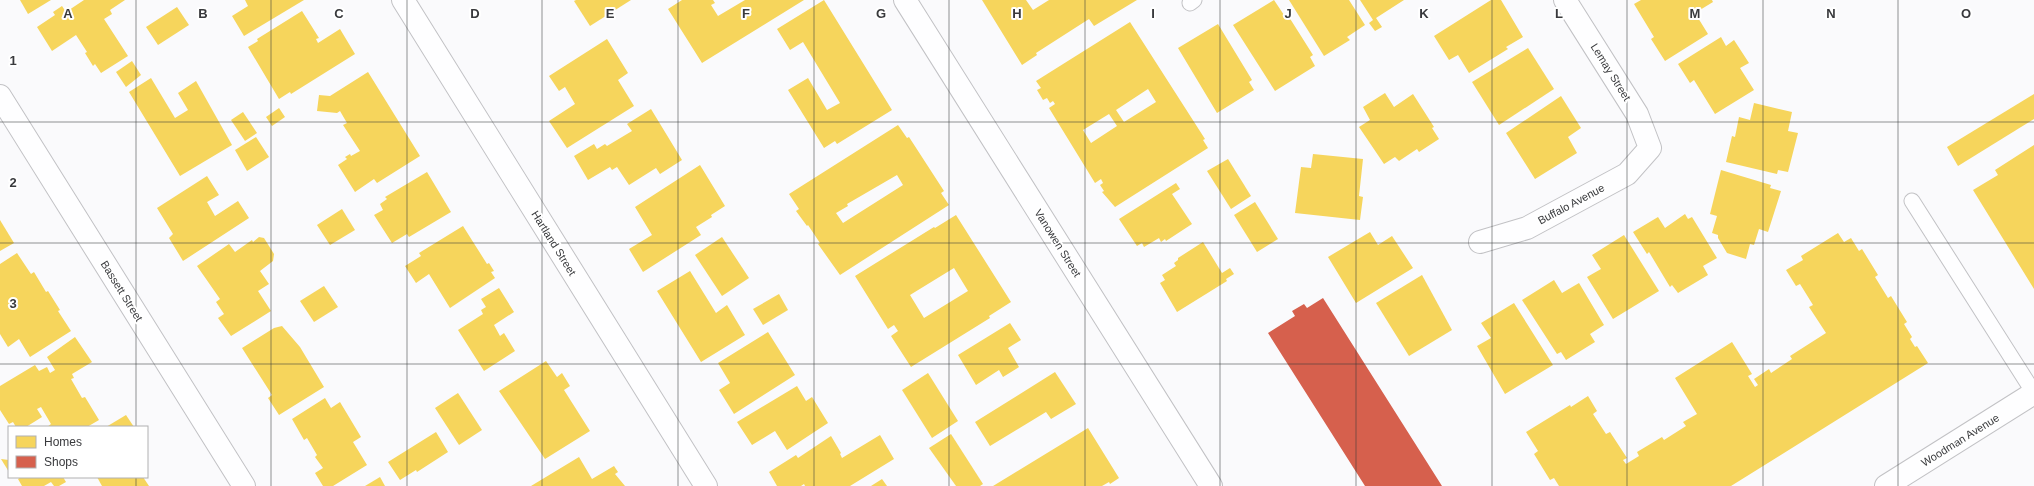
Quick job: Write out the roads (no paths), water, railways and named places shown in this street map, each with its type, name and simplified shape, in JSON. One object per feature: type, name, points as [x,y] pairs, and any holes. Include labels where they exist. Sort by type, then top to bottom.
[{"type":"street","name":"Hartland Street","points":[[403,0],[706,486]]},
{"type":"street","name":"Vanowen Street","points":[[905,0],[1211,486]]},
{"type":"street","name":"Lemay Street","points":[[1565,0],[1637,114],[1650,148]]},
{"type":"street","name":"Bassett Street","points":[[0,96],[244,486]]},
{"type":"street","name":"Buffalo Avenue","points":[[1480,242],[1527,228],[1627,174],[1650,148]]},
{"type":"street","name":"Woodman Avenue","points":[[1886,486],[2034,393]]},
{"type":"lane","points":[[1912,201],[2034,393]]}]
